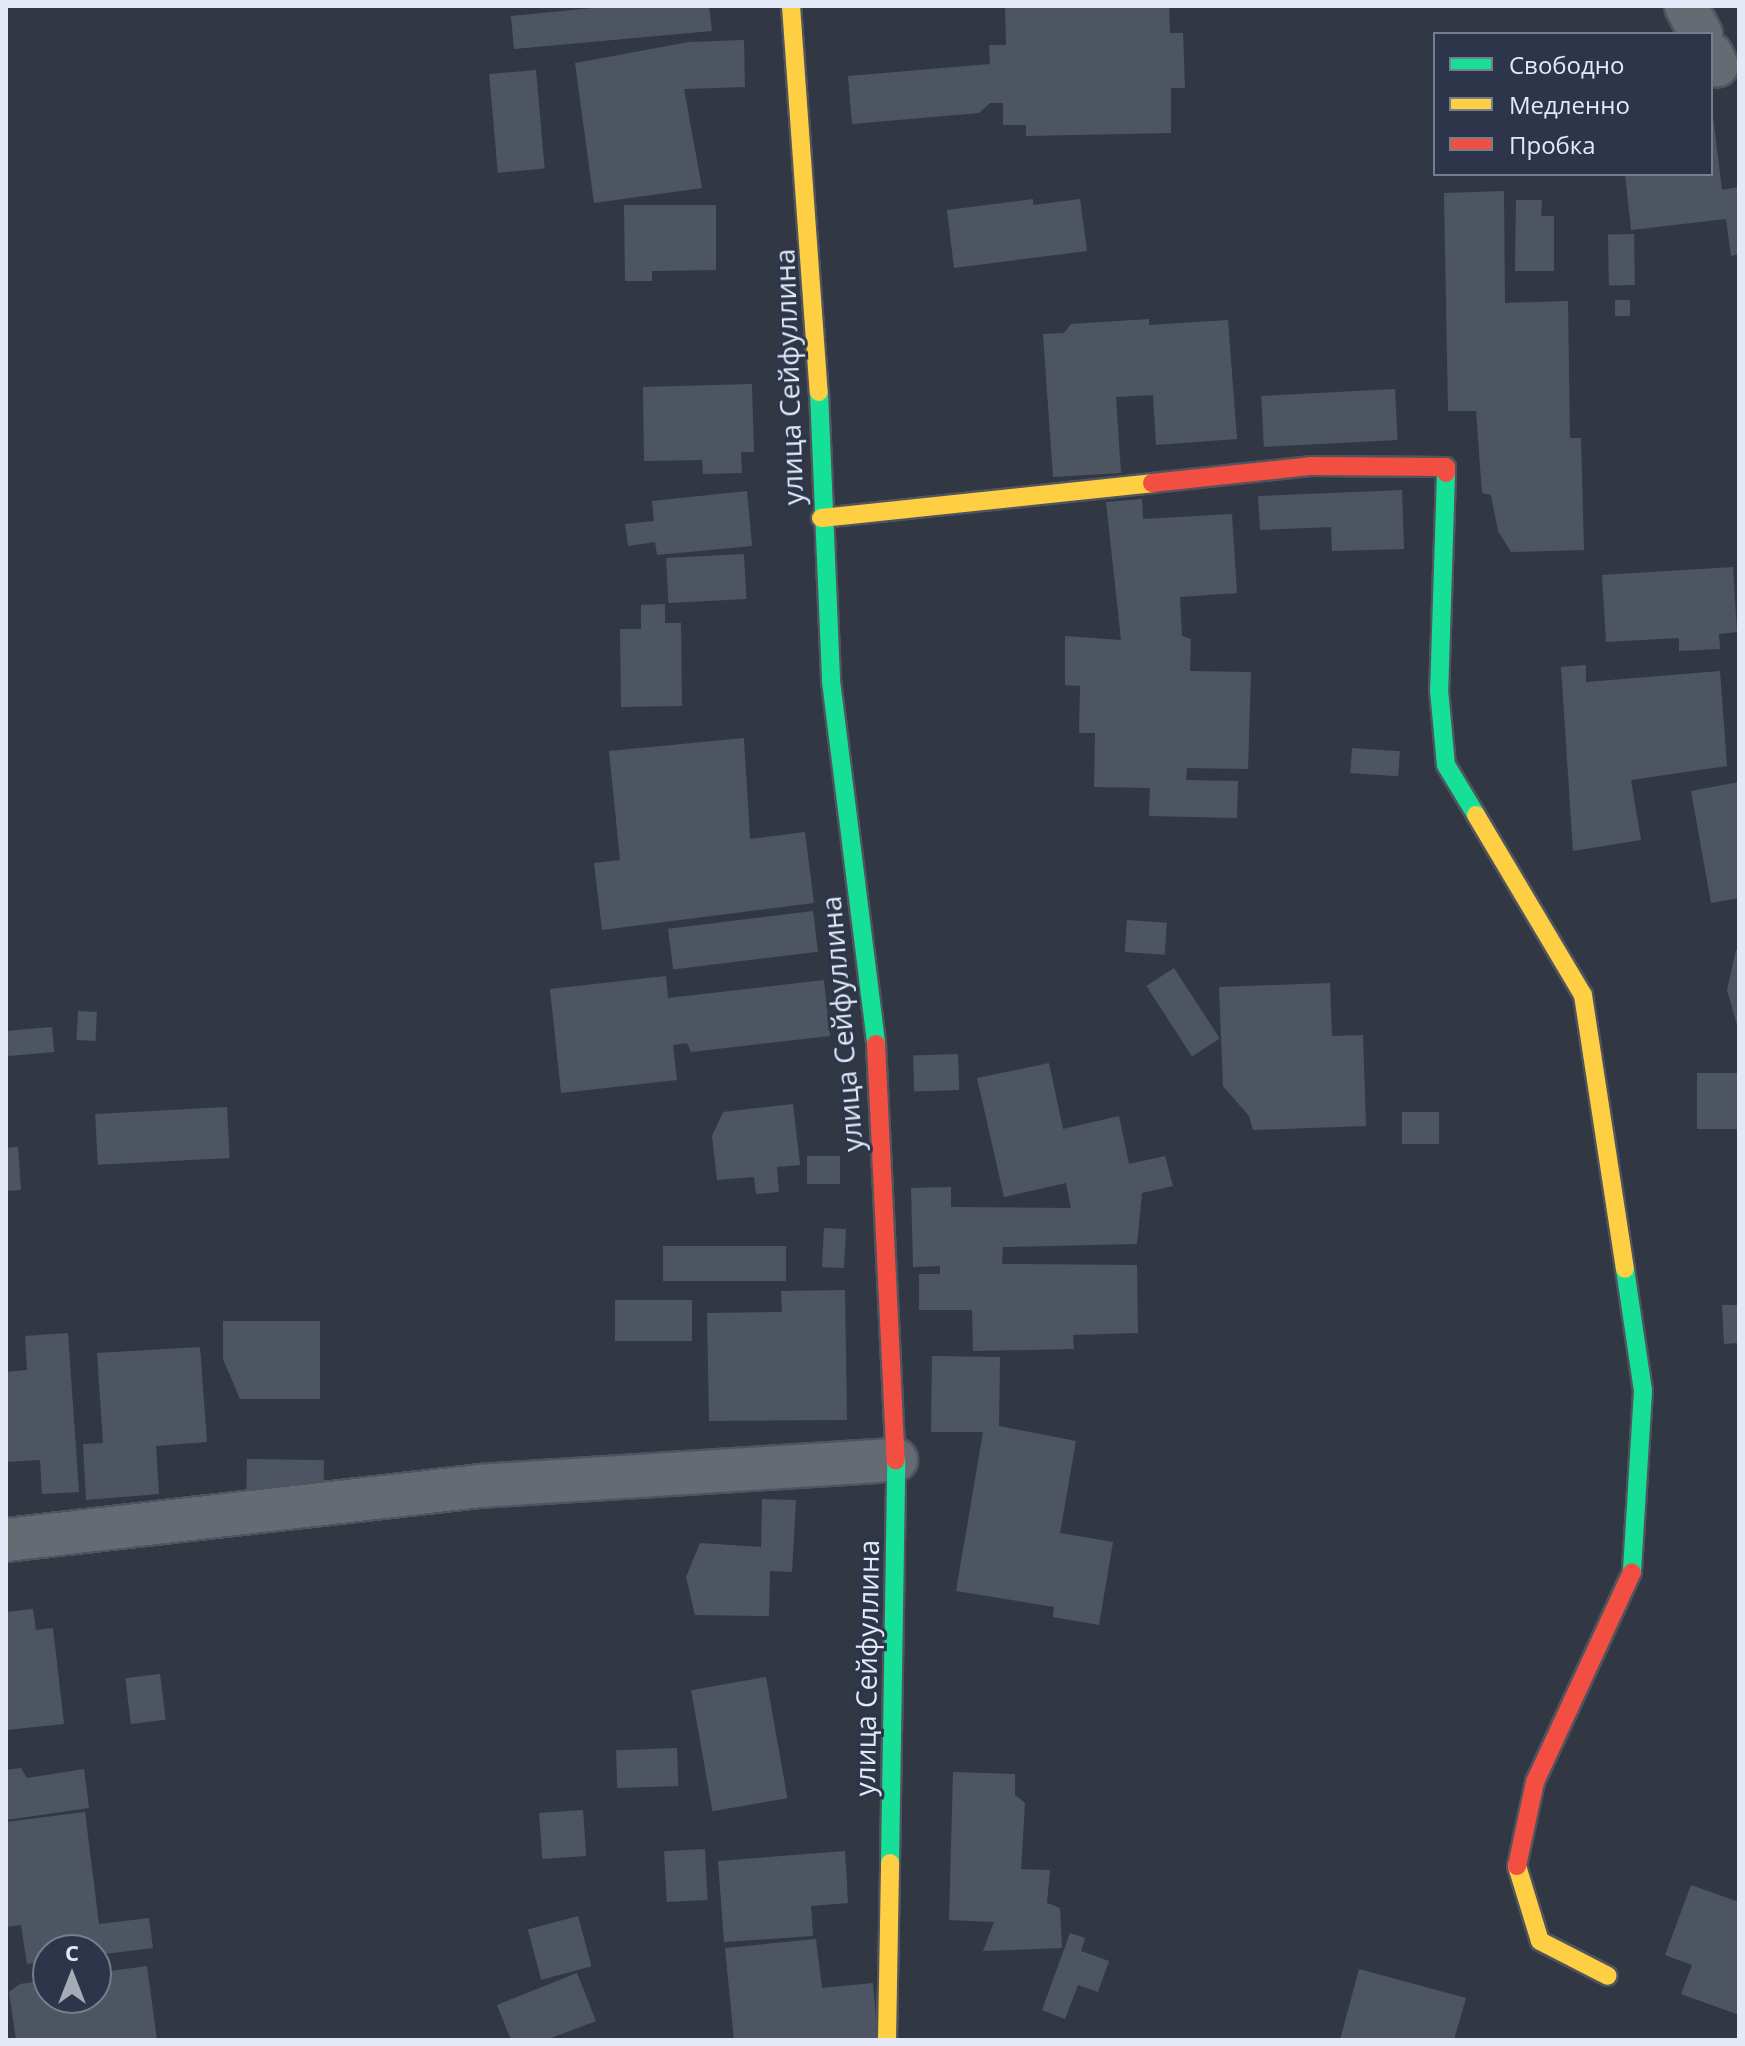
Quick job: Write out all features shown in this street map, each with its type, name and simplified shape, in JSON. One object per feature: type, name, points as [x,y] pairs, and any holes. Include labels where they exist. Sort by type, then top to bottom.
[{"type":"street","name":"улица Сейфуллина","points":[[791,6],[815,283],[821,518],[831,681],[876,1044],[896,1460],[887,2040]]},
{"type":"street","points":[[1686,6],[1700,32]]},
{"type":"street","points":[[821,518],[1310,466],[1446,467],[1439,690],[1446,765],[1583,995],[1643,1391],[1635,1566],[1535,1782],[1515,1876],[1540,1941],[1608,1976]]},
{"type":"street","points":[[6,1540],[480,1486],[896,1460]]},
{"type":"building","points":[[613,6],[709,6],[712,31],[514,49],[511,16]]},
{"type":"building","points":[[1005,6],[1169,6],[1170,33],[1183,33],[1185,88],[1171,88],[1171,133],[1026,136],[1026,125],[1003,125],[1003,103],[990,103],[979,113],[852,124],[848,76],[990,64],[989,45],[1006,45]]},
{"type":"building","points":[[744,40],[745,87],[684,89],[702,188],[594,203],[575,63],[689,42]]},
{"type":"building","points":[[536,70],[545,169],[498,173],[489,74]]},
{"type":"building","points":[[1713,116],[1722,190],[1739,187],[1739,254],[1731,256],[1726,219],[1631,230],[1625,176],[1713,176]]},
{"type":"building","points":[[1504,191],[1505,303],[1568,301],[1570,438],[1581,438],[1584,550],[1511,552],[1498,531],[1491,495],[1482,493],[1476,411],[1448,411],[1444,193]]},
{"type":"building","points":[[1033,199],[1033,205],[1080,199],[1087,251],[954,268],[947,210]]},
{"type":"building","points":[[1516,200],[1542,200],[1541,216],[1554,216],[1554,271],[1515,271]]},
{"type":"building","points":[[624,205],[716,205],[716,270],[652,271],[652,281],[625,281]]},
{"type":"building","points":[[1608,234],[1634,234],[1635,285],[1609,285]]},
{"type":"building","points":[[1615,300],[1630,300],[1630,316],[1615,316]]},
{"type":"building","points":[[1149,319],[1149,325],[1228,320],[1237,439],[1156,445],[1153,395],[1116,397],[1121,473],[1053,477],[1043,334],[1064,333],[1071,324]]},
{"type":"building","points":[[752,384],[754,452],[741,452],[742,473],[703,474],[702,460],[644,461],[643,387]]},
{"type":"building","points":[[1395,389],[1398,440],[1264,447],[1261,396]]},
{"type":"building","points":[[1402,490],[1404,549],[1332,551],[1331,527],[1260,530],[1258,496]]},
{"type":"building","points":[[747,491],[752,546],[657,555],[655,542],[628,546],[625,524],[654,521],[652,501]]},
{"type":"building","points":[[1142,499],[1143,519],[1232,514],[1237,593],[1180,597],[1182,636],[1191,639],[1190,671],[1251,672],[1248,769],[1187,768],[1186,780],[1238,781],[1237,818],[1149,816],[1150,788],[1094,787],[1095,733],[1079,733],[1080,686],[1065,685],[1065,636],[1121,640],[1106,502]]},
{"type":"building","points":[[744,554],[746,599],[668,603],[666,558]]},
{"type":"building","points":[[1733,567],[1737,632],[1719,634],[1720,649],[1679,651],[1679,638],[1606,642],[1602,575]]},
{"type":"building","points":[[665,604],[665,623],[681,623],[682,706],[621,707],[620,629],[641,629],[641,605]]},
{"type":"building","points":[[1586,665],[1586,682],[1720,671],[1727,766],[1631,780],[1641,840],[1573,851],[1561,667]]},
{"type":"building","points":[[744,738],[750,839],[805,832],[814,903],[602,930],[594,863],[620,860],[609,751]]},
{"type":"building","points":[[1352,748],[1400,751],[1398,776],[1350,773]]},
{"type":"building","points":[[1739,782],[1739,898],[1711,903],[1691,791]]},
{"type":"building","points":[[813,911],[818,952],[673,969],[668,929]]},
{"type":"building","points":[[1127,920],[1167,923],[1165,955],[1125,952]]},
{"type":"building","points":[[1736,950],[1739,950],[1738,1028],[1727,990]]},
{"type":"building","points":[[1174,968],[1220,1038],[1192,1056],[1146,986]]},
{"type":"building","points":[[666,976],[668,998],[824,980],[830,1036],[691,1052],[687,1043],[673,1045],[677,1080],[561,1093],[550,989]]},
{"type":"building","points":[[1330,983],[1332,1036],[1363,1035],[1366,1126],[1253,1130],[1249,1116],[1223,1086],[1219,987]]},
{"type":"building","points":[[78,1011],[97,1012],[95,1041],[76,1040]]},
{"type":"building","points":[[52,1027],[54,1052],[8,1056],[6,1031]]},
{"type":"building","points":[[958,1054],[959,1090],[914,1092],[913,1056]]},
{"type":"building","points":[[1049,1063],[1063,1129],[1119,1116],[1129,1164],[1165,1156],[1173,1186],[1142,1193],[1137,1244],[1003,1247],[1002,1264],[1137,1265],[1138,1333],[1073,1335],[1074,1349],[973,1351],[972,1310],[919,1310],[919,1274],[940,1274],[940,1266],[913,1267],[911,1188],[951,1187],[951,1207],[1071,1208],[1066,1183],[1004,1197],[977,1078]]},
{"type":"building","points":[[1697,1073],[1739,1073],[1739,1129],[1697,1129]]},
{"type":"building","points":[[793,1104],[800,1165],[777,1167],[779,1192],[756,1194],[754,1177],[717,1180],[712,1136],[723,1112]]},
{"type":"building","points":[[227,1107],[230,1158],[98,1165],[95,1114]]},
{"type":"building","points":[[1402,1112],[1439,1112],[1439,1144],[1402,1144]]},
{"type":"building","points":[[18,1147],[21,1190],[6,1191],[6,1148]]},
{"type":"building","points":[[807,1156],[840,1156],[840,1184],[807,1184]]},
{"type":"building","points":[[824,1228],[846,1229],[844,1268],[822,1267]]},
{"type":"building","points":[[663,1246],[786,1246],[786,1281],[663,1281]]},
{"type":"building","points":[[845,1290],[847,1420],[709,1421],[707,1313],[782,1312],[781,1291]]},
{"type":"building","points":[[615,1300],[692,1300],[692,1341],[615,1341]]},
{"type":"building","points":[[1722,1305],[1739,1305],[1739,1343],[1724,1344]]},
{"type":"building","points":[[223,1321],[320,1321],[320,1399],[240,1399],[223,1359]]},
{"type":"building","points":[[68,1333],[79,1492],[42,1494],[40,1460],[6,1462],[6,1372],[27,1370],[25,1336]]},
{"type":"building","points":[[200,1347],[207,1442],[156,1446],[159,1494],[86,1500],[83,1444],[103,1443],[97,1353]]},
{"type":"building","points":[[932,1356],[1000,1357],[999,1426],[1076,1441],[1060,1533],[1113,1542],[1099,1625],[1053,1617],[1054,1607],[956,1591],[983,1432],[931,1432]]},
{"type":"building","points":[[247,1459],[324,1460],[323,1492],[246,1491]]},
{"type":"building","points":[[762,1499],[796,1500],[792,1572],[770,1571],[769,1616],[695,1615],[686,1577],[700,1543],[761,1547]]},
{"type":"building","points":[[33,1609],[36,1630],[53,1628],[64,1724],[6,1730],[6,1612]]},
{"type":"building","points":[[160,1674],[166,1720],[131,1724],[125,1678]]},
{"type":"building","points":[[766,1677],[787,1798],[713,1811],[691,1690]]},
{"type":"building","points":[[677,1748],[678,1786],[617,1788],[616,1750]]},
{"type":"building","points":[[21,1768],[27,1778],[84,1769],[89,1808],[6,1820],[6,1770]]},
{"type":"building","points":[[953,1772],[1015,1774],[1015,1795],[1025,1803],[1021,1869],[1050,1870],[1047,1903],[1060,1908],[1062,1948],[983,1951],[994,1922],[949,1920]]},
{"type":"building","points":[[583,1810],[586,1856],[542,1859],[539,1813]]},
{"type":"building","points":[[85,1812],[99,1924],[149,1918],[153,1948],[112,1953],[112,1934],[32,1934],[32,1963],[27,1964],[21,1925],[6,1927],[6,1822]]},
{"type":"building","points":[[705,1849],[708,1900],[667,1902],[664,1851]]},
{"type":"building","points":[[845,1851],[848,1903],[811,1906],[813,1936],[724,1942],[718,1861]]},
{"type":"building","points":[[1691,1885],[1739,1902],[1739,2015],[1681,1994],[1692,1965],[1665,1955]]},
{"type":"building","points":[[578,1916],[591,1966],[541,1980],[528,1929]]},
{"type":"building","points":[[1070,1933],[1085,1938],[1081,1951],[1109,1961],[1098,1992],[1078,1985],[1065,2019],[1042,2010]]},
{"type":"building","points":[[816,1939],[822,1988],[873,1983],[878,2040],[734,2040],[725,1948]]},
{"type":"building","points":[[147,1966],[157,2040],[16,2040],[9,1992],[20,1984],[32,1982],[32,2014],[112,2014],[112,1971]]},
{"type":"building","points":[[1359,1969],[1466,1998],[1454,2040],[1340,2040]]},
{"type":"building","points":[[577,1973],[596,2021],[546,2040],[511,2040],[497,2005]]},
{"type":"traffic: fast","points":[[819,392],[831,681],[876,1044]]},
{"type":"traffic: fast","points":[[1446,473],[1439,690],[1446,765],[1476,815]]},
{"type":"traffic: fast","points":[[1625,1269],[1643,1391],[1632,1572]]},
{"type":"traffic: fast","points":[[890,1863],[896,1461]]},
{"type":"traffic: slow","points":[[791,6],[819,392]]},
{"type":"traffic: slow","points":[[821,518],[1152,483]]},
{"type":"traffic: slow","points":[[1476,815],[1583,995],[1625,1269]]},
{"type":"traffic: slow","points":[[887,2040],[890,1863]]},
{"type":"traffic: slow","points":[[1517,1866],[1540,1941],[1608,1976]]},
{"type":"traffic: jam","points":[[1152,483],[1310,466],[1446,467],[1446,473]]},
{"type":"traffic: jam","points":[[876,1044],[896,1461]]},
{"type":"traffic: jam","points":[[1517,1866],[1535,1782],[1632,1572]]}]
